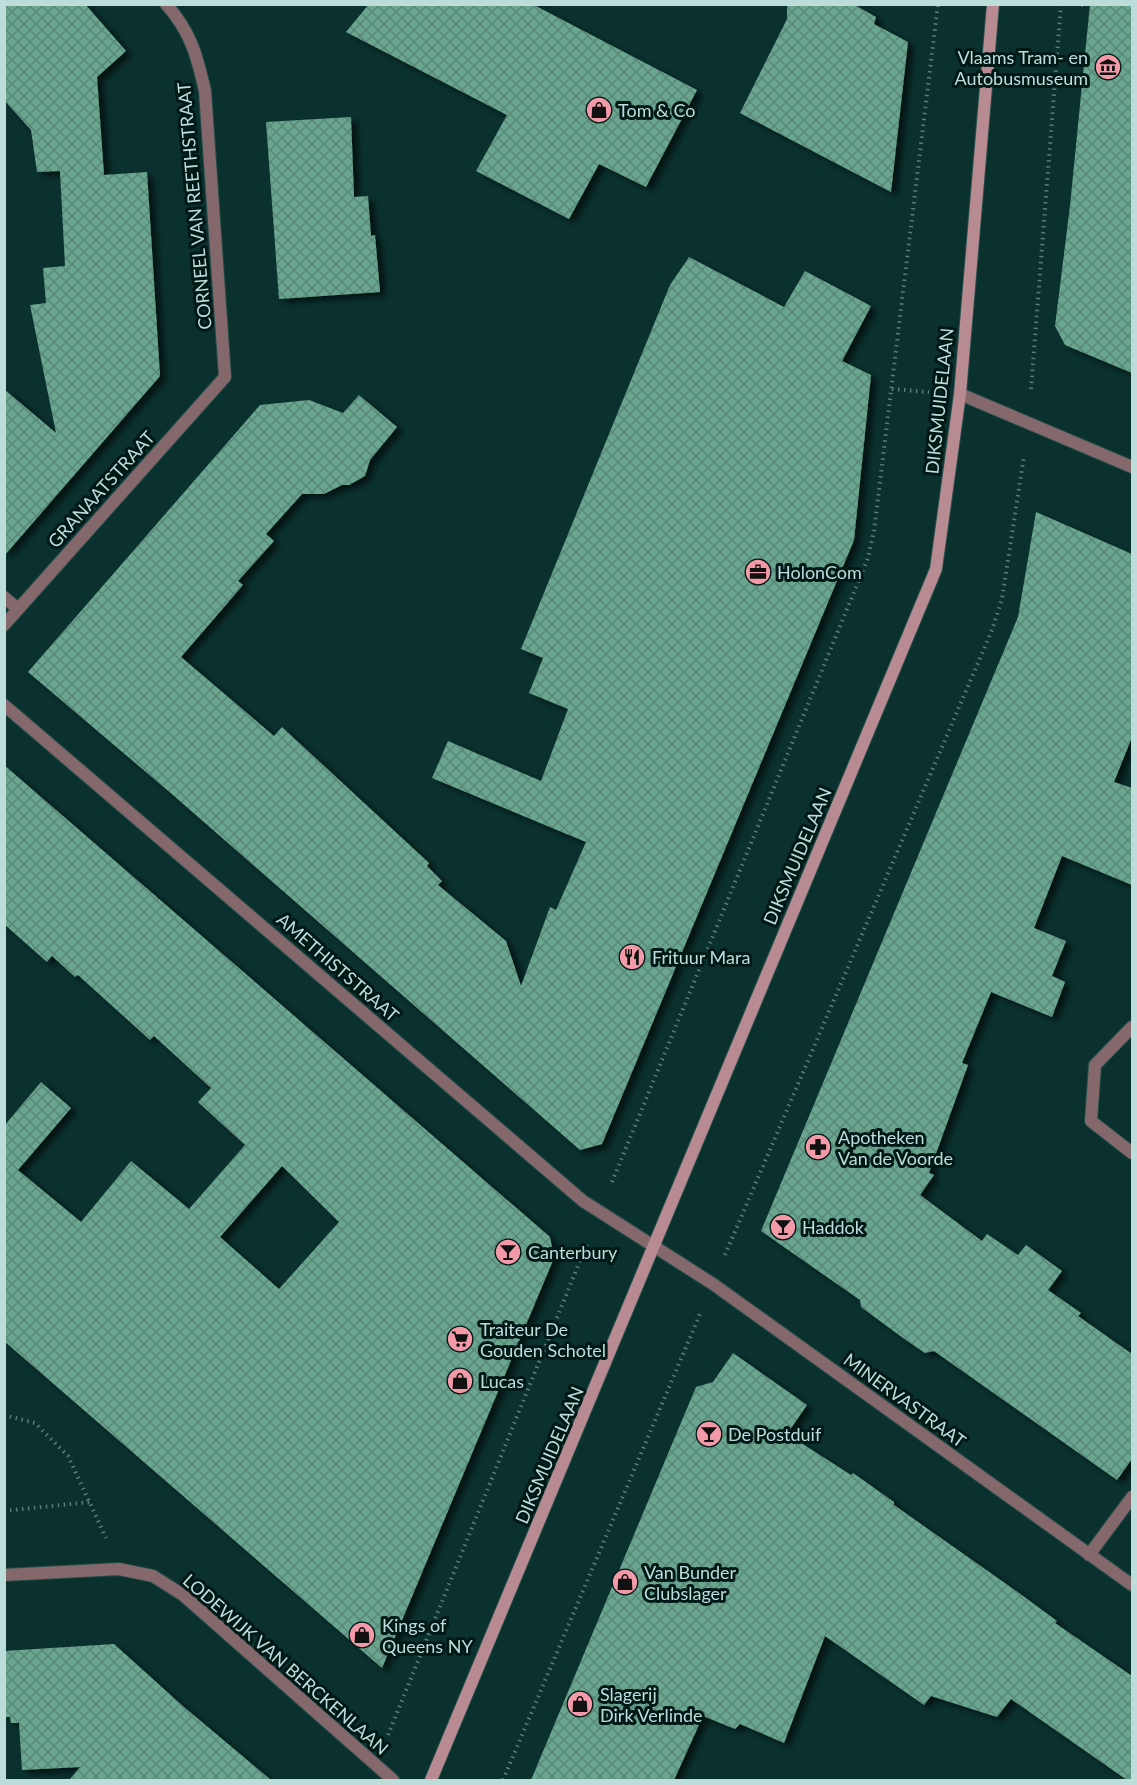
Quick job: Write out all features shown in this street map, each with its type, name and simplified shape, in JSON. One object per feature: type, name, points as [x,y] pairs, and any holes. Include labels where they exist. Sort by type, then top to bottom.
[{"type":"street","name":"CORNEEL VAN REETHSTRAAT","points":[[166,4],[179,18],[197,52],[205,91],[225,377]]},
{"type":"street","name":"DIKSMUIDELAAN","points":[[431,1780],[936,569],[960,394],[993,4]]},
{"type":"street","name":"GRANAATSTRAAT","points":[[4,625],[225,377]]},
{"type":"street","points":[[960,394],[1132,467]]},
{"type":"street","points":[[4,597],[18,609]]},
{"type":"street","name":"AMETHISTSTRAAT","points":[[4,705],[583,1201],[655,1247]]},
{"type":"street","points":[[1132,1027],[1095,1065],[1091,1121],[1132,1153]]},
{"type":"street","name":"MINERVASTRAAT","points":[[655,1247],[713,1284],[1132,1585]]},
{"type":"street","points":[[1089,1555],[1132,1497]]},
{"type":"street","name":"LODEWIJK VAN BERCKENLAAN","points":[[4,1575],[119,1569],[153,1576],[183,1595],[393,1780]]},
{"type":"path","points":[[376,1765],[868,558],[886,437],[938,4]]},
{"type":"path","points":[[503,1780],[992,630],[1002,600],[1029,423],[1061,4]]},
{"type":"path","points":[[4,1415],[35,1424],[68,1456],[119,1569]]},
{"type":"path","points":[[4,1511],[90,1502]]},
{"type":"building","points":[[4,4],[85,4],[126,51],[97,77],[104,175],[147,172],[160,376],[4,556],[4,389],[56,433],[30,305],[46,303],[43,268],[65,266],[60,171],[37,172],[31,130],[4,100]]},
{"type":"building","points":[[369,4],[532,4],[697,90],[646,187],[599,164],[569,219],[476,171],[507,115],[346,32]]},
{"type":"building","points":[[787,4],[853,4],[876,17],[874,24],[908,42],[891,192],[740,113],[787,19]]},
{"type":"building","points":[[1090,4],[1132,4],[1132,373],[1065,345],[1055,326],[1070,206]]},
{"type":"building","points":[[351,117],[354,197],[368,196],[371,236],[375,235],[380,292],[279,299],[266,122]]},
{"type":"building","points":[[689,257],[784,307],[805,271],[871,306],[842,361],[871,375],[854,540],[602,1144],[580,1150],[173,795],[28,672],[260,405],[309,400],[343,413],[359,395],[397,427],[370,460],[365,476],[349,485],[342,485],[324,494],[302,494],[266,534],[274,541],[238,581],[243,585],[181,657],[274,736],[282,727],[429,863],[427,866],[442,881],[438,885],[506,941],[521,986],[550,907],[556,910],[586,842],[432,778],[448,741],[541,781],[568,709],[529,693],[543,658],[521,649],[670,285]]},
{"type":"building","points":[[1036,512],[1132,554],[1132,737],[1114,782],[1132,788],[1132,885],[1062,856],[1034,928],[1066,941],[1052,976],[1065,982],[1052,1017],[991,992],[962,1063],[968,1065],[929,1173],[934,1175],[920,1195],[982,1241],[987,1234],[1018,1255],[1026,1245],[1062,1271],[1048,1290],[1081,1313],[1078,1316],[1132,1354],[1132,1459],[1117,1480],[934,1351],[925,1353],[903,1338],[861,1307],[860,1300],[761,1231],[1018,617]]},
{"type":"building","points":[[4,765],[550,1237],[554,1258],[382,1668],[4,1341],[4,1126],[41,1082],[71,1108],[18,1170],[81,1222],[131,1161],[189,1209],[245,1145],[198,1102],[211,1088],[154,1036],[150,1040],[78,975],[75,977],[52,956],[47,962],[4,924]],"holes":[[[282,1166],[339,1222],[279,1289],[220,1237]]]},
{"type":"building","points":[[733,1353],[807,1405],[787,1434],[851,1475],[853,1473],[894,1502],[894,1505],[1057,1621],[1055,1623],[1132,1676],[1132,1780],[1127,1780],[1011,1699],[997,1717],[931,1696],[924,1705],[825,1636],[784,1743],[740,1724],[735,1729],[703,1716],[674,1780],[531,1780],[696,1387],[713,1382]]},
{"type":"building","points":[[114,1644],[271,1780],[69,1780],[80,1767],[22,1770],[19,1723],[11,1723],[10,1717],[4,1717],[4,1651]]},
{"type":"place","name":"Vlaams Tram- en Autobusmuseum","points":[[1108,67]]},
{"type":"place","name":"Tom & Co","points":[[599,110]]},
{"type":"place","name":"HolonCom","points":[[758,572]]},
{"type":"place","name":"Frituur Mara","points":[[632,957]]},
{"type":"place","name":"Apotheken Van de Voorde","points":[[818,1147]]},
{"type":"place","name":"Haddok","points":[[783,1227]]},
{"type":"place","name":"Canterbury","points":[[508,1252]]},
{"type":"place","name":"Traiteur De Gouden Schotel","points":[[460,1339]]},
{"type":"place","name":"Lucas","points":[[460,1381]]},
{"type":"place","name":"De Postduif","points":[[709,1434]]},
{"type":"place","name":"Van Bunder Clubslager","points":[[625,1582]]},
{"type":"place","name":"Kings of Queens NY","points":[[362,1635]]},
{"type":"place","name":"Slagerij Dirk Verlinde","points":[[580,1704]]}]
